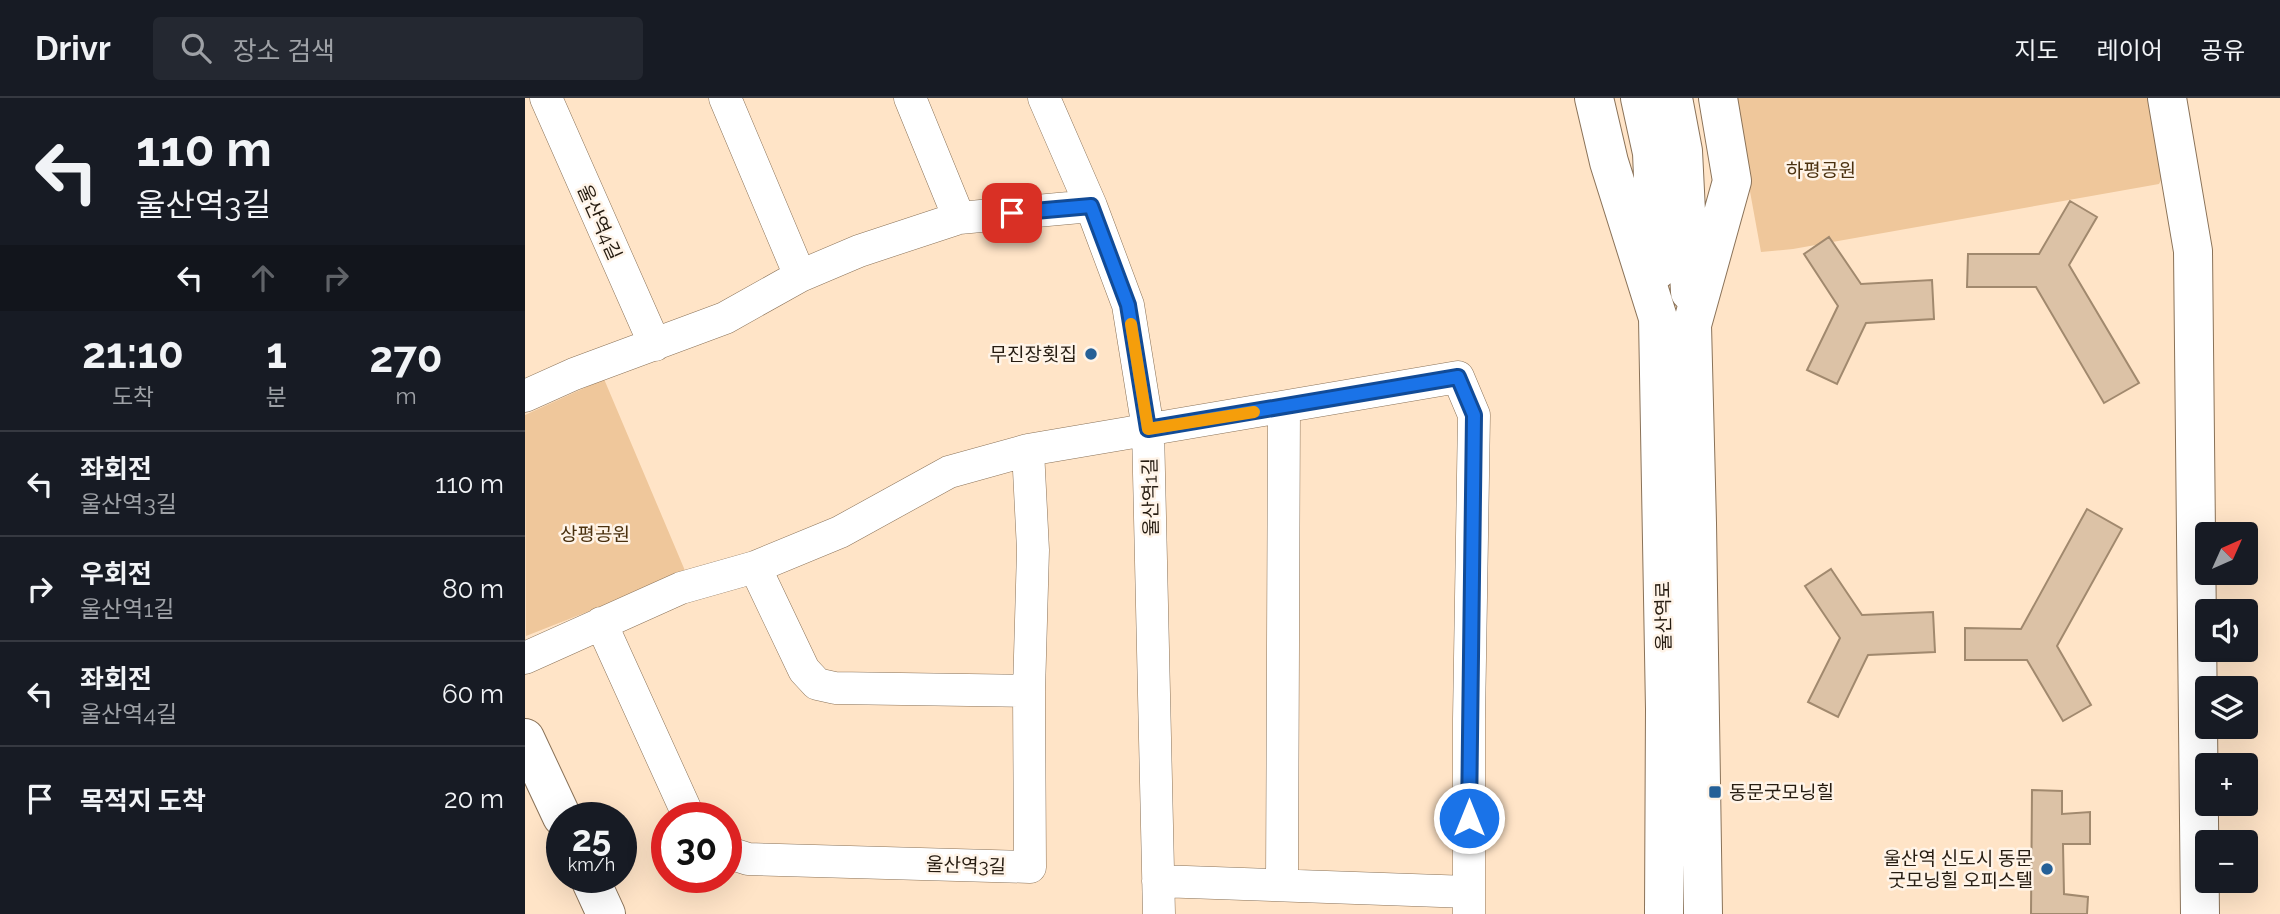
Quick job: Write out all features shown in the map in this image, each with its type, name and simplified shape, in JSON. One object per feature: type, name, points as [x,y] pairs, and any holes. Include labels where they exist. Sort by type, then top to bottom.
[{"type":"main road","name":"울산역로","points":[[1594,98],[1609,162],[1675,321]]},
{"type":"main road","name":"울산역로","points":[[1640,98],[1652,153],[1675,321],[1697,523],[1703,914]]},
{"type":"main road","name":"울산역로","points":[[1664,914],[1665,709],[1675,321],[1683,151],[1673,98]]},
{"type":"main road","name":"울산역로","points":[[1675,321],[1732,181],[1718,98]]},
{"type":"main road","points":[[2168,98],[2193,251],[2200,914]]},
{"type":"main road","points":[[525,738],[555,802]]},
{"type":"main road","points":[[596,893],[606,914]]},
{"type":"street","name":"울산역4길","points":[[546,98],[655,345]]},
{"type":"street","points":[[725,98],[800,276]]},
{"type":"street","points":[[910,98],[960,218]]},
{"type":"street","name":"울산역1길","points":[[1044,98],[1091,206],[1128,305],[1148,429],[1159,914]]},
{"type":"street","points":[[525,396],[574,374],[725,318],[800,276],[859,251],[960,218],[1091,206]]},
{"type":"street","points":[[525,658],[681,588],[755,567],[840,532],[949,472],[1028,450],[1458,377],[1474,415],[1469,903],[1282,885],[1158,881]]},
{"type":"street","points":[[1282,885],[1284,407]]},
{"type":"street","name":"울산역3길","points":[[742,857],[1030,867],[1029,691],[1033,550],[1028,450]]},
{"type":"street","points":[[755,567],[804,670],[817,684],[835,688],[1029,691]]},
{"type":"street","points":[[601,623],[682,802]]},
{"type":"green space","name":"하평공원","points":[[1733,98],[2167,98],[2176,150],[2159,184],[1793,249],[1761,252]]},
{"type":"green space","name":"상평공원","points":[[604,379],[686,573],[526,636],[525,415]]},
{"type":"building","points":[[2070,201],[2097,217],[2069,265],[2139,383],[2104,403],[2036,287],[1967,287],[1968,254],[2039,254]]},
{"type":"building","points":[[1829,237],[1861,284],[1932,280],[1934,319],[1866,323],[1837,384],[1807,370],[1838,306],[1804,254]]},
{"type":"building","points":[[2087,509],[2122,529],[2057,646],[2091,705],[2063,721],[2027,660],[1965,660],[1965,628],[2021,629]]},
{"type":"building","points":[[1831,569],[1862,615],[1933,612],[1935,652],[1868,655],[1838,717],[1808,702],[1840,638],[1805,586]]},
{"type":"building","name":"울산역 신도시 동문 굿모닝힐 오피스텔","points":[[2032,790],[2062,791],[2062,814],[2090,812],[2090,844],[2063,844],[2064,894],[2088,897],[2087,914],[2031,914]]},
{"type":"slow traffic","points":[[1131,324],[1148,429],[1254,412]]},
{"type":"place","name":"무진장횟집","points":[[1091,354]]},
{"type":"place","name":"동문굿모닝힐","points":[[1715,792]]},
{"type":"place","name":"울산역 신도시 동문 굿모닝힐 오피스텔","points":[[2047,869]]},
{"type":"route","points":[[1012,213],[1091,206],[1128,305],[1148,429],[1458,377],[1474,415],[1469,818]]}]
